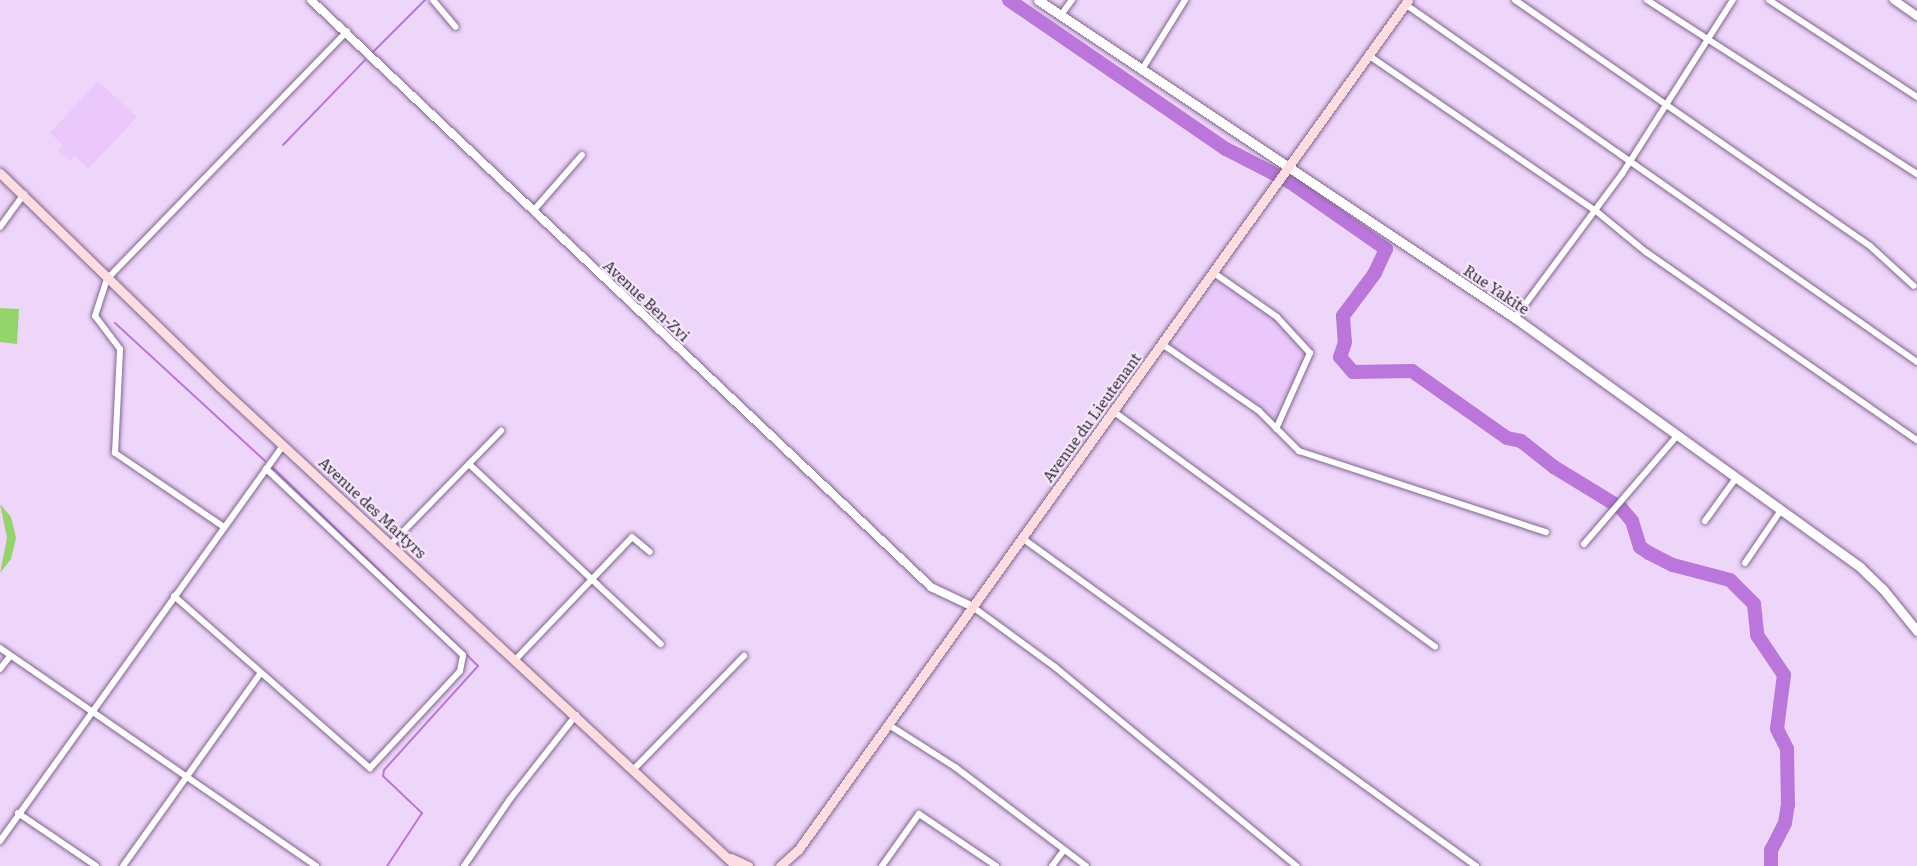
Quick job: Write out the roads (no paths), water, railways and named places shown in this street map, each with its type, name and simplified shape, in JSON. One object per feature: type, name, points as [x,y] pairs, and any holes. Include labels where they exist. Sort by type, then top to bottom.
[{"type":"main road","name":"Rue Yakite","points":[[1038,0],[1141,71],[1515,318],[1860,567],[1883,589],[1917,631]]},
{"type":"main road","name":"Avenue du Lieutenant","points":[[780,866],[797,852],[1113,411],[1280,183],[1406,2]]},
{"type":"main road","name":"Avenue des Martyrs","points":[[0,173],[24,194],[107,279],[283,445],[516,658],[733,862],[748,866]]},
{"type":"main road","name":"Avenue du Lieutenant","points":[[793,866],[797,852]]},
{"type":"street","name":"Avenue Ben-Zvi","points":[[311,0],[347,31],[931,587],[973,607]]},
{"type":"street","points":[[433,0],[456,27]]},
{"type":"street","points":[[1061,15],[1072,0]]},
{"type":"street","points":[[1141,71],[1185,0]]},
{"type":"street","points":[[1515,0],[1870,246],[1914,286]]},
{"type":"street","points":[[1647,0],[1917,174]]},
{"type":"street","points":[[1515,318],[1596,211],[1733,0]]},
{"type":"street","points":[[1769,0],[1917,97]]},
{"type":"street","points":[[1894,0],[1917,16]]},
{"type":"street","points":[[1406,2],[1917,362]]},
{"type":"street","points":[[224,527],[115,453],[120,349],[95,316],[107,279],[347,31]]},
{"type":"street","points":[[1368,56],[1596,211],[1646,252],[1917,440]]},
{"type":"street","points":[[534,210],[582,155]]},
{"type":"street","points":[[0,227],[24,194]]},
{"type":"street","points":[[1214,273],[1277,317],[1310,353],[1276,429]]},
{"type":"street","points":[[1162,344],[1259,411],[1299,451],[1546,532]]},
{"type":"street","points":[[1113,411],[1435,647]]},
{"type":"street","points":[[391,544],[501,430]]},
{"type":"street","points":[[1584,544],[1615,511],[1677,436]]},
{"type":"street","points":[[0,841],[283,445]]},
{"type":"street","points":[[469,464],[593,577],[661,644]]},
{"type":"street","points":[[174,597],[259,675],[369,768],[430,708],[460,672],[464,661],[463,654],[266,469]]},
{"type":"street","points":[[1705,521],[1736,478]]},
{"type":"street","points":[[1745,563],[1781,510]]},
{"type":"street","points":[[516,658],[632,537],[650,552]]},
{"type":"street","points":[[1022,538],[1476,866]]},
{"type":"street","points":[[973,607],[1054,667],[1296,866]]},
{"type":"street","points":[[0,648],[316,866]]},
{"type":"street","points":[[0,669],[10,656]]},
{"type":"street","points":[[634,770],[744,656]]},
{"type":"street","points":[[123,866],[259,675]]},
{"type":"street","points":[[464,866],[510,799],[577,715]]},
{"type":"street","points":[[889,725],[955,767],[1086,866]]},
{"type":"street","points":[[18,813],[96,866]]},
{"type":"street","points":[[884,865],[919,814],[996,866]]},
{"type":"street","points":[[1052,866],[1064,850]]},
{"type":"waterway","points":[[373,52],[425,0]]},
{"type":"waterway","points":[[1009,0],[1226,149],[1290,182],[1386,249],[1375,273],[1343,316],[1345,342],[1340,357],[1353,372],[1412,371],[1507,438],[1521,441],[1554,467],[1621,508],[1632,521],[1640,547],[1673,565],[1730,580],[1754,604],[1757,635],[1784,675],[1777,729],[1787,749],[1788,804],[1785,823],[1771,850],[1771,866]]},
{"type":"waterway","points":[[283,145],[365,60]]},
{"type":"waterway","points":[[115,323],[265,461]]},
{"type":"waterway","points":[[270,465],[478,666],[384,770],[383,776],[422,813],[387,866]]}]
